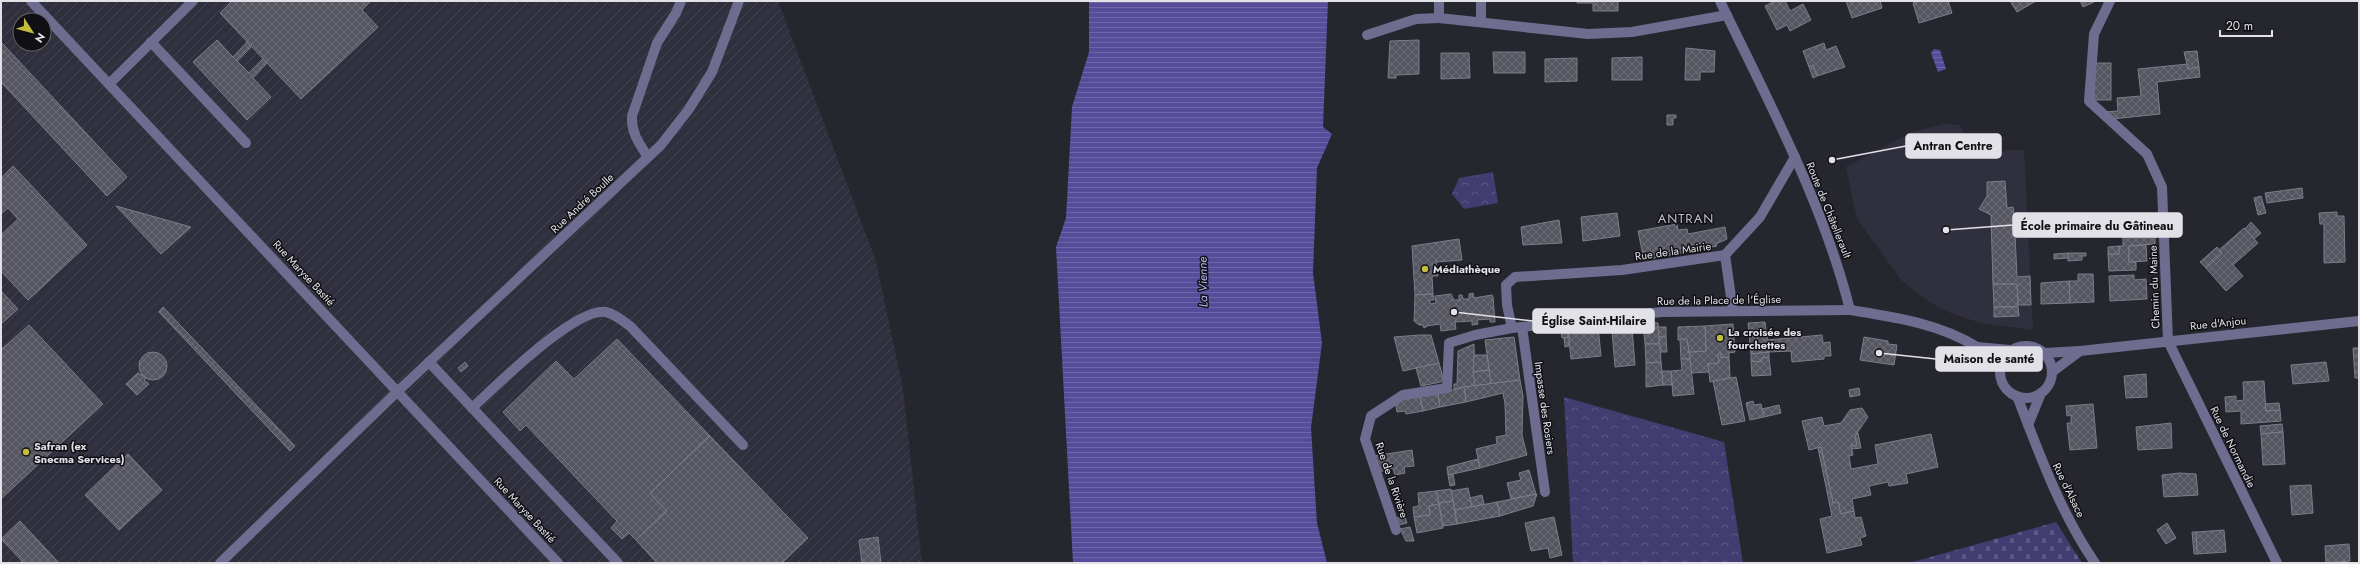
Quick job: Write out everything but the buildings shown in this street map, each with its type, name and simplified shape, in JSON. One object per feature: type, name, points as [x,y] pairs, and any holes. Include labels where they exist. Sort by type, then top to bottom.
[{"type":"street","name":"Rue Maryse Bastié","points":[[31,1],[558,563]]},
{"type":"street","points":[[109,84],[193,1]]},
{"type":"street","points":[[648,156],[636,139],[631,124],[632,116],[657,43],[676,13],[680,1]]},
{"type":"street","name":"Rue André Boulle","points":[[220,563],[398,391],[661,145],[689,109],[712,72],[739,1]]},
{"type":"street","points":[[1438,1],[1439,18]]},
{"type":"street","points":[[1481,1],[1481,21]]},
{"type":"street","name":"Route de Châtellerault","points":[[1720,1],[1795,157],[1839,267],[1850,310]]},
{"type":"street","name":"Chemin du Maine","points":[[2110,1],[2094,34],[2089,101],[2147,154],[2162,187],[2168,341]]},
{"type":"street","points":[[1367,35],[1416,19],[1439,18],[1481,21],[1588,34],[1632,32],[1727,15]]},
{"type":"street","points":[[151,42],[246,143]]},
{"type":"street","name":"Rue de la Mairie","points":[[1517,327],[1507,305],[1506,285],[1515,277],[1622,270],[1726,255],[1760,218],[1795,157]]},
{"type":"street","points":[[1726,255],[1733,311]]},
{"type":"street","points":[[1850,310],[1920,323],[1977,347],[2010,350]]},
{"type":"street","name":"Rue de la Place de l'Église","points":[[1517,327],[1662,312],[1850,310]]},
{"type":"street","points":[[472,408],[540,346],[577,321],[593,313],[606,312],[618,317],[630,326],[744,445]]},
{"type":"street","name":"Rue d'Anjou","points":[[2045,353],[2080,351],[2359,321]]},
{"type":"street","name":"Impasse des Rosiers","points":[[1517,327],[1545,492]]},
{"type":"street","name":"Rue de la Rivière","points":[[1396,530],[1365,439],[1371,416],[1403,395],[1447,388],[1449,343],[1475,335],[1517,327]]},
{"type":"street","name":"Rue de Normandie","points":[[2168,341],[2277,563]]},
{"type":"street","points":[[2028,425],[2041,394],[2049,384],[2052,365],[2045,353],[2032,346],[2017,347],[2010,350],[2000,367],[2003,385],[2017,396],[2029,397],[2041,394]]},
{"type":"street","points":[[1977,347],[2000,367]]},
{"type":"street","points":[[2052,372],[2080,351]]},
{"type":"street","points":[[429,362],[618,563]]},
{"type":"street","name":"Rue d'Alsace","points":[[2017,396],[2034,444],[2064,510],[2095,563]]},
{"type":"shaded area","points":[[1,1],[778,1],[876,261],[903,389],[922,563],[1,563]]},
{"type":"shaded area","points":[[1943,124],[1960,125],[1973,150],[1995,154],[2009,150],[2024,150],[2033,330],[1981,323],[1948,312],[1930,302],[1902,281],[1857,219],[1846,167],[1912,132]]},
{"type":"green space","points":[[1493,172],[1498,203],[1464,209],[1452,194],[1459,178]]},
{"type":"green space","points":[[1564,397],[1724,442],[1743,563],[1573,563]]},
{"type":"green space","points":[[2056,522],[2082,563],[1909,563]]},
{"type":"water","name":"La Vienne","points":[[1089,1],[1328,1],[1323,127],[1332,134],[1317,168],[1313,273],[1322,343],[1311,428],[1317,523],[1327,563],[1073,563],[1056,247],[1066,218],[1072,107],[1089,52]]},
{"type":"water","points":[[1934,49],[1940,50],[1946,69],[1938,72],[1931,53]]},
{"type":"place","name":"Antran Centre","points":[[1832,160]]},
{"type":"place","name":"École primaire du Gâtineau","points":[[1946,230]]},
{"type":"place","name":"Médiathèque","points":[[1425,269]]},
{"type":"place","name":"Église Saint-Hilaire","points":[[1454,312]]},
{"type":"place","name":"La croisée des fourchettes","points":[[1720,338]]},
{"type":"place","name":"Maison de santé","points":[[1879,353]]},
{"type":"place","name":"Safran (ex Snecma Services)","points":[[26,452]]},
{"type":"district","name":"ANTRAN","points":[[1686,218]]}]
